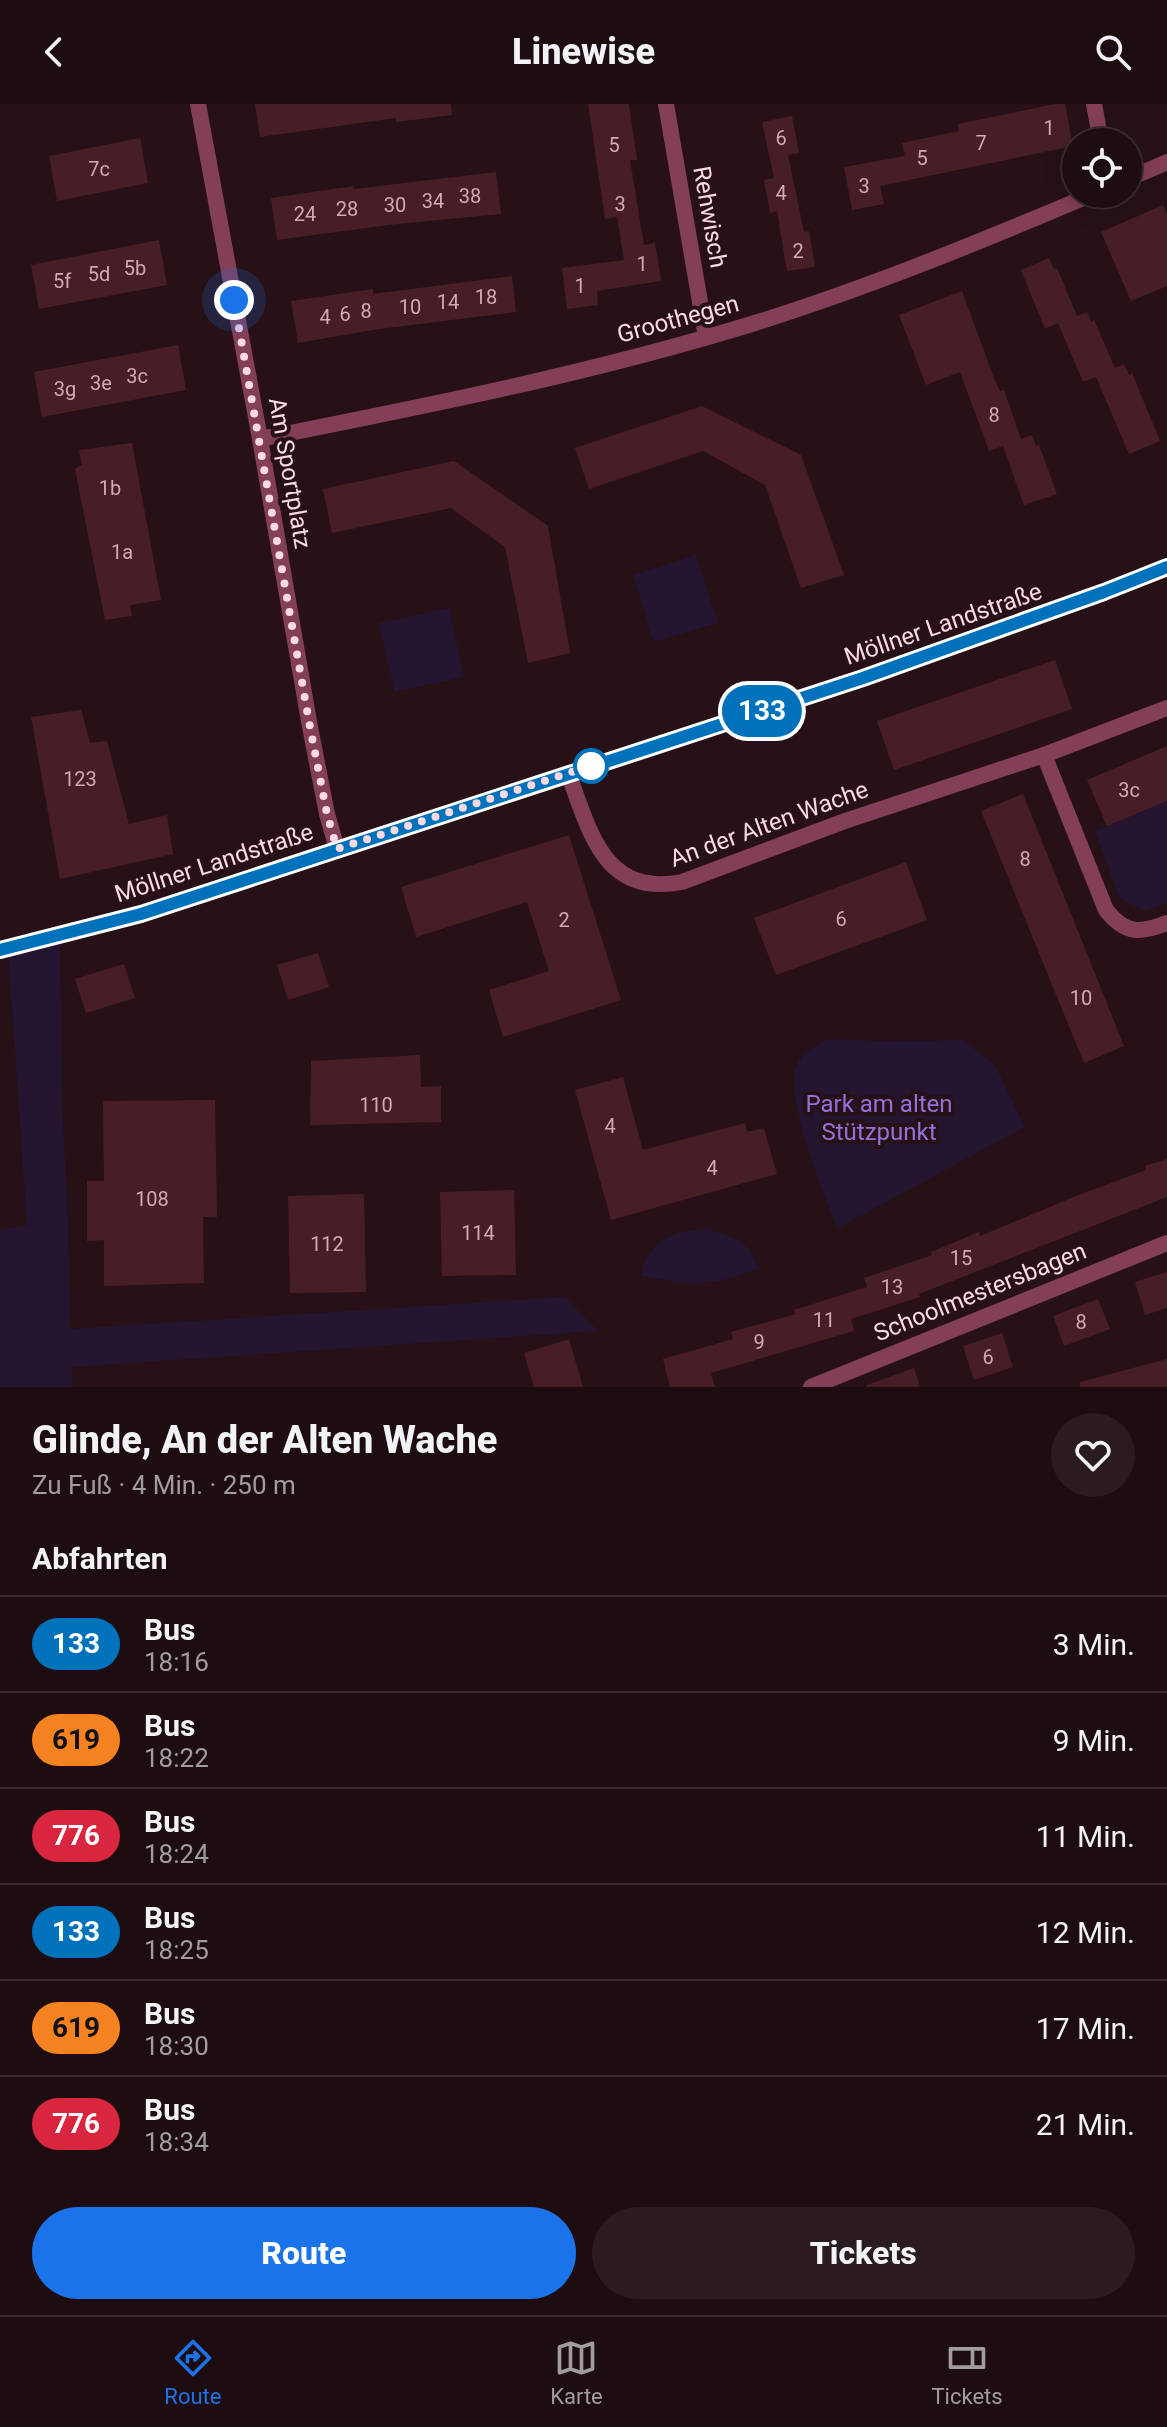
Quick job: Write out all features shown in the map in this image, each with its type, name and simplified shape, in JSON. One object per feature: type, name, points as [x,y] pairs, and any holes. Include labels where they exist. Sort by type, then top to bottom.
[{"type":"main road","name":"Möllner Landstraße","points":[[0,950],[141,914],[863,678],[1167,567]]},
{"type":"street","name":"Am Sportplatz","points":[[198,104],[310,727],[337,849]]},
{"type":"street","name":"Rehwisch","points":[[666,104],[706,337]]},
{"type":"street","points":[[1094,104],[1098,128]]},
{"type":"street","points":[[1142,173],[1167,162]]},
{"type":"street","name":"Groothegen","points":[[260,439],[501,390],[706,337],[931,262],[1062,207]]},
{"type":"street","name":"An der Alten Wache","points":[[568,773],[593,837],[612,867],[626,878],[664,886],[695,878],[845,821],[1044,755],[1167,708]]},
{"type":"street","points":[[1044,755],[1106,910],[1126,928],[1140,931],[1167,923]]},
{"type":"street","name":"Schoolmestersbagen","points":[[811,1387],[1167,1243]]},
{"type":"green space","points":[[696,555],[718,623],[654,642],[633,575]]},
{"type":"green space","points":[[449,608],[464,677],[394,692],[379,623]]},
{"type":"green space","points":[[1167,801],[1167,903],[1145,911],[1120,899],[1095,831]]},
{"type":"green space","points":[[60,938],[70,1329],[565,1297],[598,1331],[72,1367],[73,1387],[0,1387],[0,1229],[27,1225],[8,951]]},
{"type":"green space","name":"Park am alten Stützpunkt","points":[[828,1039],[964,1040],[996,1067],[1025,1127],[838,1228],[808,1147],[794,1081],[796,1067],[802,1057]]},
{"type":"green space","points":[[705,1229],[723,1234],[745,1246],[759,1269],[720,1281],[686,1284],[641,1276],[649,1255],[664,1239],[681,1232]]},
{"type":"building","points":[[255,104],[451,104],[452,115],[396,122],[396,118],[260,137]]},
{"type":"building","points":[[588,104],[629,104],[637,160],[630,160],[644,245],[655,243],[661,281],[597,291],[598,305],[567,309],[562,268],[624,260],[617,217],[605,219]]},
{"type":"building","points":[[1065,104],[1070,128],[1062,128],[1062,148],[880,186],[884,204],[852,210],[844,167],[905,156],[902,143],[959,131],[958,124]]},
{"type":"building","points":[[792,116],[799,153],[788,155],[804,232],[809,231],[815,267],[787,271],[777,211],[770,213],[764,180],[774,178],[762,122]]},
{"type":"building","points":[[140,138],[148,183],[57,201],[49,156]]},
{"type":"building","points":[[496,172],[501,214],[277,240],[271,198]]},
{"type":"building","points":[[1163,205],[1167,215],[1167,286],[1131,301],[1101,232]]},
{"type":"building","points":[[159,240],[167,285],[39,309],[31,265]]},
{"type":"building","points":[[1049,258],[1054,269],[1057,268],[1077,316],[1087,312],[1091,322],[1094,320],[1115,368],[1124,364],[1129,375],[1132,373],[1160,441],[1129,454],[1096,377],[1083,382],[1058,323],[1045,329],[1021,270]]},
{"type":"building","points":[[512,276],[516,312],[379,329],[298,343],[291,301],[373,289],[373,294]]},
{"type":"building","points":[[962,291],[995,381],[1000,391],[1004,390],[1021,439],[1032,435],[1036,446],[1039,445],[1057,494],[1024,505],[1003,446],[989,451],[960,372],[926,385],[899,315]]},
{"type":"building","points":[[178,345],[186,390],[42,417],[34,372]]},
{"type":"building","points":[[702,406],[801,455],[844,575],[801,588],[765,485],[703,451],[589,489],[575,448]]},
{"type":"building","points":[[132,443],[161,600],[130,605],[132,616],[105,620],[75,469],[82,465],[79,450]]},
{"type":"building","points":[[454,461],[548,526],[570,653],[528,663],[505,547],[451,508],[332,533],[323,489]]},
{"type":"building","points":[[1055,660],[1072,709],[894,770],[877,721]]},
{"type":"building","points":[[81,710],[90,743],[107,741],[129,824],[167,815],[173,854],[60,879],[31,717]]},
{"type":"building","points":[[1167,746],[1167,801],[1107,826],[1087,780]]},
{"type":"building","points":[[1023,794],[1124,1046],[1084,1063],[981,811]]},
{"type":"building","points":[[569,835],[621,1000],[503,1037],[489,990],[549,971],[527,902],[416,937],[401,887]]},
{"type":"building","points":[[906,862],[927,920],[776,975],[754,918]]},
{"type":"building","points":[[318,953],[329,987],[288,1000],[277,965]]},
{"type":"building","points":[[124,964],[135,998],[86,1013],[75,979]]},
{"type":"building","points":[[420,1055],[421,1087],[441,1086],[441,1122],[310,1125],[311,1061]]},
{"type":"building","points":[[623,1077],[643,1150],[745,1123],[747,1132],[764,1128],[777,1174],[611,1220],[575,1090]]},
{"type":"building","points":[[215,1100],[217,1217],[203,1217],[204,1283],[104,1286],[104,1240],[87,1241],[87,1181],[104,1181],[103,1101]]},
{"type":"building","points":[[1167,1159],[1167,1197],[919,1294],[920,1297],[851,1319],[854,1331],[711,1373],[715,1387],[670,1387],[663,1359],[733,1339],[731,1332],[796,1314],[794,1310],[867,1287],[864,1278],[932,1255],[931,1252],[979,1232],[980,1236]]},
{"type":"building","points":[[514,1190],[516,1275],[442,1276],[440,1192]]},
{"type":"building","points":[[364,1194],[366,1292],[290,1293],[288,1196]]},
{"type":"building","points":[[1167,1272],[1167,1308],[1145,1315],[1135,1282]]},
{"type":"building","points":[[1098,1299],[1110,1329],[1064,1346],[1053,1316]]},
{"type":"building","points":[[1002,1333],[1013,1367],[974,1380],[963,1346]]},
{"type":"building","points":[[569,1339],[583,1387],[534,1387],[524,1353]]},
{"type":"building","points":[[1167,1359],[1167,1387],[1080,1387],[1080,1382]]},
{"type":"building","points":[[914,1368],[920,1387],[867,1387],[867,1385]]},
{"type":"bus line","name":"133","points":[[0,950],[141,914],[863,678],[1167,567]]},
{"type":"route","points":[[234,300],[310,727],[337,849],[591,766]]}]
